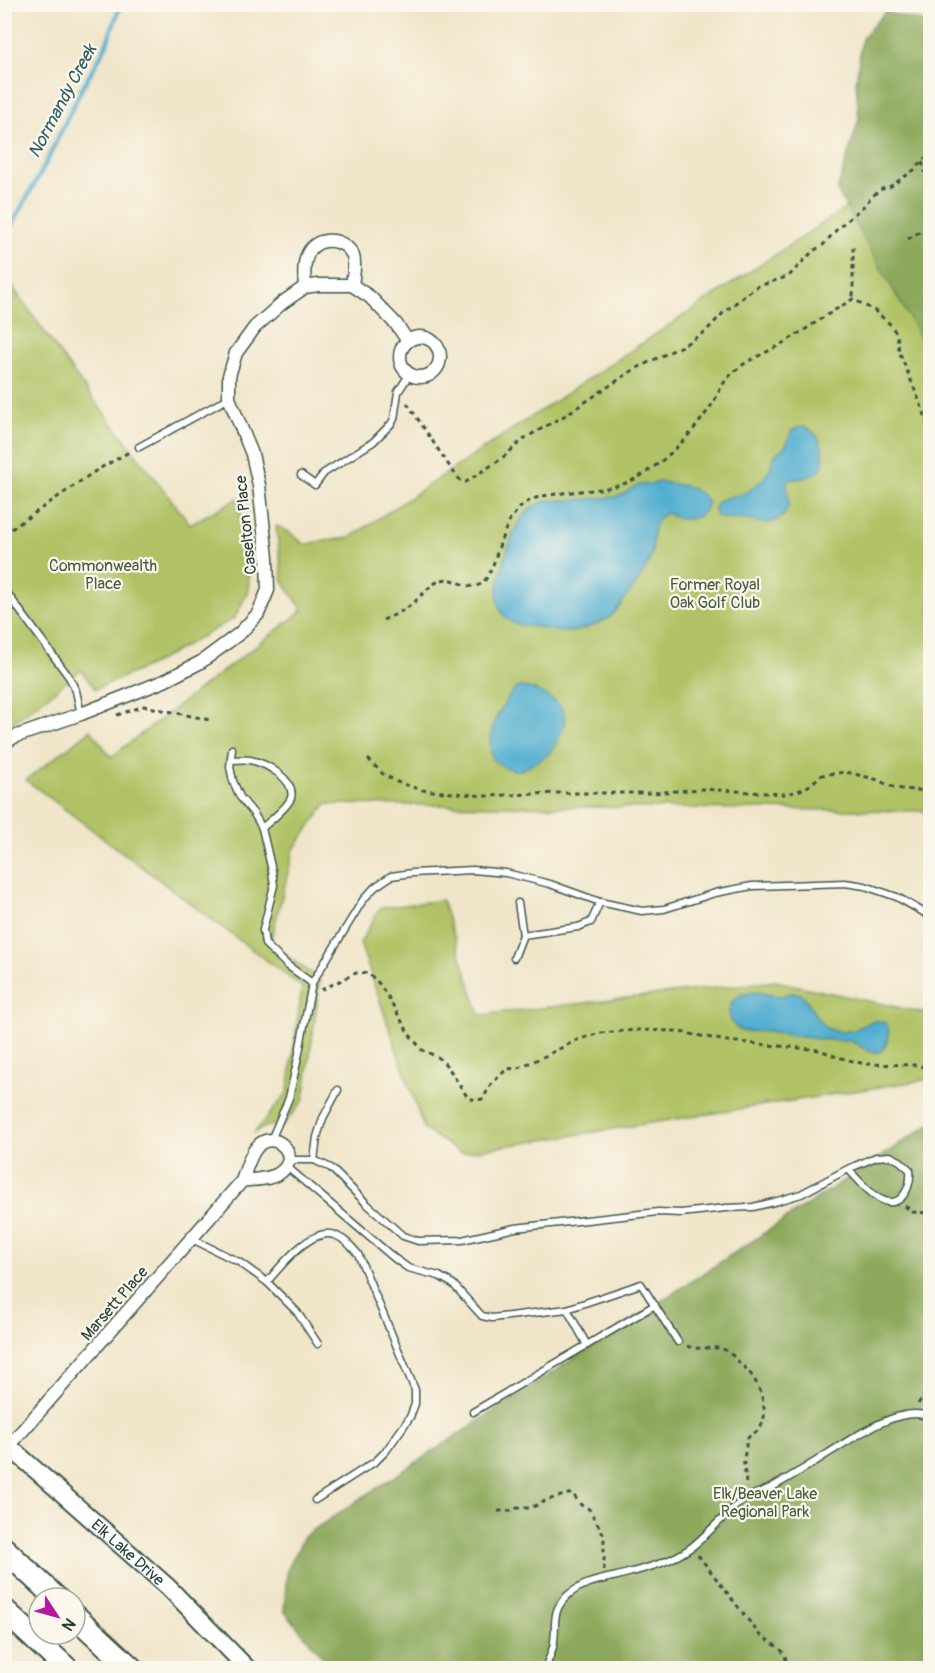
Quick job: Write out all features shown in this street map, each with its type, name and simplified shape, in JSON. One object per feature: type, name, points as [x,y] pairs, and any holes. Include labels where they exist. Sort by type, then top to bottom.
[{"type":"highway","points":[[4,1549],[43,1586]]},
{"type":"highway","points":[[4,1610],[66,1668]]},
{"type":"highway","points":[[87,1627],[131,1668]]},
{"type":"street","points":[[352,285],[353,256],[347,248],[333,240],[323,240],[316,244],[306,257],[305,287],[352,285],[370,297],[396,324],[408,341]]},
{"type":"street","name":"Caselton Place","points":[[4,743],[14,737],[81,714],[164,681],[201,662],[240,633],[258,614],[268,590],[260,485],[252,454],[229,398],[229,376],[236,353],[255,327],[282,303],[305,287]]},
{"type":"street","points":[[417,336],[427,337],[436,343],[441,351],[441,361],[437,370],[428,376],[418,378],[409,375],[402,367],[400,358],[402,348],[417,336]]},
{"type":"street","points":[[242,1181],[275,1176],[284,1170],[288,1163],[289,1152],[284,1144],[271,1140]]},
{"type":"street","name":"Marsett Place","points":[[7,1444],[242,1181],[253,1152],[259,1144],[271,1140]]},
{"type":"street","name":"Elk Lake Drive","points":[[7,1444],[168,1587],[247,1668]]},
{"type":"lane","points":[[302,475],[315,485],[324,472],[364,448],[385,432],[394,419],[398,392],[409,375]]},
{"type":"lane","points":[[139,447],[229,398]]},
{"type":"lane","points":[[4,589],[69,677],[76,691],[81,714]]},
{"type":"lane","points":[[232,749],[233,781],[240,797],[262,828],[272,871],[274,885],[263,930],[266,944],[312,983]]},
{"type":"lane","points":[[231,760],[249,760],[260,763],[286,779],[292,790],[290,800],[262,828]]},
{"type":"lane","points":[[271,1140],[289,1098],[312,983],[363,900],[375,887],[391,876],[463,871],[506,873],[550,884],[600,902],[642,911],[664,909],[715,893],[752,886],[845,883],[865,886],[897,897],[930,916]]},
{"type":"lane","points":[[523,934],[578,927],[591,922],[600,902]]},
{"type":"lane","points":[[514,958],[523,934],[518,903]]},
{"type":"lane","points":[[314,1160],[317,1137],[323,1118],[338,1090]]},
{"type":"lane","points":[[288,1163],[314,1160],[331,1168],[403,1236],[418,1241],[462,1240],[515,1228],[658,1212],[681,1213],[753,1207],[801,1194],[848,1169],[876,1157],[890,1156],[900,1161],[910,1170],[911,1181],[906,1193],[898,1201],[889,1203],[878,1199],[848,1169]]},
{"type":"lane","points":[[288,1163],[394,1258],[408,1268],[440,1276],[453,1284],[482,1316],[492,1318],[567,1309],[641,1284],[678,1342]]},
{"type":"lane","points":[[267,1282],[293,1251],[326,1233],[336,1235],[348,1243],[358,1254],[415,1390],[415,1404],[410,1418],[386,1451],[376,1461],[315,1500]]},
{"type":"lane","points":[[192,1239],[239,1262],[267,1282],[297,1312],[318,1344]]},
{"type":"lane","points":[[473,1412],[655,1305]]},
{"type":"lane","points":[[567,1309],[587,1345]]},
{"type":"lane","points":[[545,1668],[553,1646],[555,1615],[561,1602],[569,1594],[585,1584],[680,1556],[745,1498],[770,1488],[821,1459],[850,1438],[905,1415],[923,1413],[930,1417]]},
{"type":"path","points":[[398,392],[456,475],[460,480],[466,482],[501,459],[525,438],[573,411],[635,369],[664,356],[706,331],[724,312],[756,288],[789,276],[813,251],[823,245],[838,228],[866,204],[870,197],[914,170],[930,153]]},
{"type":"path","points":[[922,162],[925,172],[930,177]]},
{"type":"path","points":[[908,239],[930,225]]},
{"type":"path","points":[[853,247],[853,299]]},
{"type":"path","points":[[853,299],[875,311],[897,334],[899,351],[925,415],[930,440]]},
{"type":"path","points":[[382,620],[410,606],[435,583],[444,579],[470,587],[482,584],[489,574],[507,525],[516,512],[530,500],[625,485],[648,472],[694,428],[711,406],[727,379],[747,361],[776,348],[853,299]]},
{"type":"path","points":[[4,534],[97,470],[139,447]]},
{"type":"path","points":[[109,717],[144,706],[210,720]]},
{"type":"path","points":[[368,759],[383,774],[397,782],[422,790],[486,796],[652,793],[700,789],[784,794],[806,788],[822,775],[846,772],[875,779],[893,787],[930,791]]},
{"type":"path","points":[[321,991],[356,973],[368,974],[377,981],[387,995],[409,1034],[422,1050],[438,1057],[448,1067],[468,1098],[476,1100],[483,1099],[486,1090],[507,1069],[518,1068],[577,1040],[600,1033],[638,1029],[675,1030],[727,1041],[820,1050],[865,1065],[916,1065],[930,1069]]},
{"type":"path","points":[[898,1201],[913,1212],[930,1213]]},
{"type":"path","points":[[678,1342],[688,1347],[720,1348],[730,1353],[754,1378],[761,1393],[764,1417],[762,1425],[758,1432],[749,1435],[746,1440],[743,1464],[746,1475],[745,1498]]},
{"type":"path","points":[[915,1414],[920,1400],[930,1386]]},
{"type":"path","points":[[498,1511],[509,1512],[517,1508],[531,1508],[547,1500],[572,1493],[581,1506],[589,1509],[604,1535],[605,1578]]},
{"type":"path","points":[[692,1546],[759,1634],[785,1654],[786,1661],[781,1668]]},
{"type":"green space","points":[[885,12],[930,23],[930,354],[837,191],[859,119],[856,82],[862,38]]},
{"type":"green space","name":"Former Royal Oak Golf Club","points":[[930,152],[930,816],[923,811],[326,804],[294,849],[270,943],[320,980],[304,1100],[282,1126],[267,1126],[254,1133],[288,1092],[302,987],[26,780],[91,730],[111,757],[303,610],[283,582],[276,526],[289,532],[306,545],[349,538]]},
{"type":"green space","name":"Commonwealth Place","points":[[4,275],[80,382],[190,524],[239,498],[249,583],[247,593],[235,618],[151,665],[95,689],[81,670],[5,729]]},
{"type":"green space","points":[[442,900],[480,1015],[775,981],[924,1013],[930,1024],[930,1079],[460,1153],[424,1129],[360,943],[380,908]]},
{"type":"green space","name":"Elk/Beaver Lake Regional Park","points":[[930,1124],[930,1668],[332,1668],[284,1611],[287,1571],[304,1536]]},
{"type":"water","points":[[803,426],[811,430],[818,438],[823,454],[822,465],[814,475],[787,482],[789,505],[781,518],[764,523],[718,517],[715,511],[717,502],[747,492],[763,479],[776,454],[786,445],[792,430]]},
{"type":"water","points":[[661,482],[693,489],[708,502],[704,511],[696,517],[681,519],[667,513],[657,520],[649,563],[612,615],[604,621],[578,631],[566,632],[512,623],[508,620],[501,611],[498,591],[508,549],[523,516],[537,505],[549,500],[615,497],[636,486]]},
{"type":"water","points":[[520,687],[537,691],[556,702],[562,709],[564,720],[558,741],[550,752],[521,770],[514,770],[493,760],[491,740],[498,714],[511,693]]},
{"type":"water","points":[[758,992],[780,996],[794,993],[802,995],[820,1022],[831,1030],[847,1032],[870,1022],[879,1021],[884,1023],[889,1030],[886,1043],[882,1051],[872,1052],[850,1041],[738,1029],[731,1020],[731,1004],[739,996]]},
{"type":"waterway","name":"Normandy Creek","points":[[4,239],[105,48],[121,4]]}]
